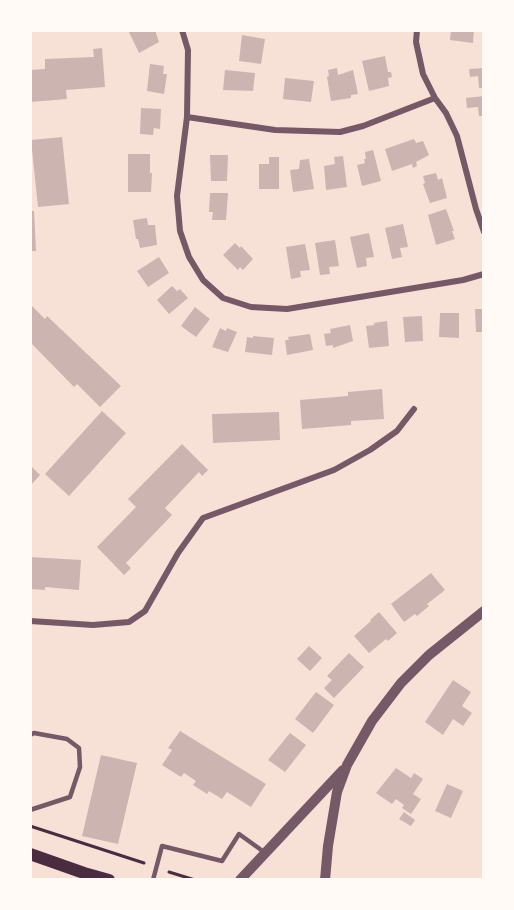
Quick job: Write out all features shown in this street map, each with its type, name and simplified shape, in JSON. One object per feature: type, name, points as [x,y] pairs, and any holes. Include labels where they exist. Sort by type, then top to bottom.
[{"type":"main road","points":[[30,854],[109,880]]},
{"type":"street","points":[[182,30],[188,50],[188,117],[177,196],[180,231],[189,257],[203,280],[224,298],[251,307],[287,309],[464,280],[484,274]]},
{"type":"street","points":[[417,30],[416,42],[423,74],[457,136],[484,232]]},
{"type":"street","points":[[188,117],[275,130],[340,132],[363,126],[435,98]]},
{"type":"street","points":[[30,621],[93,625],[129,622],[145,611],[178,554],[203,518],[334,470],[370,450],[397,431],[414,409]]},
{"type":"street","points":[[325,880],[337,792],[348,765],[372,721],[401,683],[429,655],[484,611]]},
{"type":"street","points":[[240,880],[348,765]]},
{"type":"lane","points":[[30,735],[34,733],[67,738],[79,748],[80,767],[70,797],[30,810]]},
{"type":"lane","points":[[153,880],[162,846],[222,861],[239,834],[265,853]]},
{"type":"path","points":[[30,825],[144,863]]},
{"type":"path","points":[[169,872],[195,880]]},
{"type":"building","points":[[128,30],[155,30],[159,42],[139,53]]},
{"type":"building","points":[[451,30],[474,30],[473,43],[450,40]]},
{"type":"building","points":[[242,35],[265,39],[261,64],[239,61]]},
{"type":"building","points":[[102,48],[105,87],[66,90],[67,99],[30,102],[30,70],[45,69],[45,59],[94,57],[93,49]]},
{"type":"building","points":[[385,56],[388,72],[391,72],[392,77],[388,78],[389,86],[369,91],[362,61]]},
{"type":"building","points":[[150,64],[164,66],[163,74],[167,74],[164,94],[147,91]]},
{"type":"building","points":[[337,68],[338,75],[353,70],[358,94],[351,95],[351,98],[331,101],[328,70]]},
{"type":"building","points":[[484,68],[484,88],[479,88],[478,76],[470,77],[469,69]]},
{"type":"building","points":[[225,70],[255,73],[253,91],[223,90]]},
{"type":"building","points":[[285,78],[314,81],[311,102],[283,99]]},
{"type":"building","points":[[484,96],[484,116],[479,116],[478,107],[467,108],[466,98]]},
{"type":"building","points":[[141,108],[161,109],[160,129],[154,128],[153,135],[140,134]]},
{"type":"building","points":[[62,137],[69,204],[38,207],[31,140]]},
{"type":"building","points":[[414,139],[416,143],[423,141],[429,155],[416,162],[417,166],[413,168],[412,164],[392,171],[385,149]]},
{"type":"building","points":[[373,150],[381,181],[362,186],[357,165],[365,163],[365,152]]},
{"type":"building","points":[[128,154],[150,154],[151,192],[128,192]]},
{"type":"building","points":[[210,155],[228,155],[227,181],[211,181]]},
{"type":"building","points":[[343,156],[347,187],[326,190],[324,166],[335,164],[334,157]]},
{"type":"building","points":[[269,157],[279,157],[279,189],[259,189],[259,164],[269,164]]},
{"type":"building","points":[[309,159],[314,189],[293,192],[290,170],[299,169],[300,160]]},
{"type":"building","points":[[436,173],[438,180],[442,178],[447,198],[430,203],[423,184],[425,183],[423,176]]},
{"type":"building","points":[[210,193],[228,193],[226,220],[212,220],[213,212],[209,212]]},
{"type":"building","points":[[446,209],[455,239],[436,245],[428,215]]},
{"type":"building","points":[[30,211],[34,211],[36,251],[30,251]]},
{"type":"building","points":[[147,218],[148,225],[155,225],[157,245],[140,248],[133,220]]},
{"type":"building","points":[[403,224],[408,247],[400,248],[402,257],[392,259],[385,228]]},
{"type":"building","points":[[369,233],[374,257],[366,258],[367,266],[357,268],[350,237]]},
{"type":"building","points":[[335,240],[339,266],[329,267],[330,274],[320,275],[315,243]]},
{"type":"building","points":[[235,243],[253,259],[243,270],[240,267],[238,270],[223,255]]},
{"type":"building","points":[[305,244],[310,270],[300,271],[301,277],[291,279],[286,247]]},
{"type":"building","points":[[159,257],[169,273],[148,287],[137,271]]},
{"type":"building","points":[[172,286],[177,291],[180,289],[188,298],[169,314],[157,300]]},
{"type":"building","points":[[30,304],[45,319],[47,316],[121,386],[100,407],[77,384],[74,387],[30,342]]},
{"type":"building","points":[[195,307],[210,319],[196,337],[181,326]]},
{"type":"building","points":[[475,309],[484,309],[484,332],[476,332]]},
{"type":"building","points":[[440,313],[459,313],[459,338],[439,337]]},
{"type":"building","points":[[422,316],[423,341],[405,342],[403,317]]},
{"type":"building","points":[[387,321],[389,346],[369,348],[366,326]]},
{"type":"building","points":[[350,325],[353,341],[333,348],[333,345],[326,346],[324,334],[331,333],[330,329]]},
{"type":"building","points":[[220,328],[237,332],[228,352],[212,347]]},
{"type":"building","points":[[310,334],[313,350],[287,355],[285,340],[289,340],[288,337]]},
{"type":"building","points":[[253,336],[274,338],[272,355],[245,352],[247,337],[253,338]]},
{"type":"building","points":[[382,389],[384,419],[351,421],[351,425],[302,429],[300,400],[348,396],[348,392]]},
{"type":"building","points":[[102,411],[126,433],[69,496],[45,474]]},
{"type":"building","points":[[279,412],[280,440],[213,443],[212,414]]},
{"type":"building","points":[[182,444],[208,470],[202,476],[199,472],[165,508],[172,515],[126,563],[131,568],[124,575],[97,547],[136,507],[128,499]]},
{"type":"building","points":[[30,465],[40,475],[30,486]]},
{"type":"building","points":[[30,557],[81,560],[79,590],[45,587],[45,590],[30,589]]},
{"type":"building","points":[[431,573],[445,590],[427,604],[429,606],[417,616],[415,614],[404,622],[391,604]]},
{"type":"building","points":[[379,612],[397,633],[369,653],[354,636]]},
{"type":"building","points":[[309,646],[322,658],[310,671],[297,659]]},
{"type":"building","points":[[349,653],[364,667],[334,698],[324,688],[332,680],[327,676]]},
{"type":"building","points":[[453,680],[471,692],[462,706],[472,713],[463,726],[453,719],[443,735],[425,722]]},
{"type":"building","points":[[316,692],[334,705],[313,733],[295,719]]},
{"type":"building","points":[[180,731],[266,784],[251,807],[227,792],[222,799],[209,791],[207,794],[193,785],[196,781],[184,773],[181,777],[162,765],[172,750],[168,748]]},
{"type":"building","points":[[290,733],[306,745],[285,772],[268,760]]},
{"type":"building","points":[[101,755],[137,763],[118,844],[82,836]]},
{"type":"building","points":[[396,768],[411,778],[414,773],[423,779],[413,794],[421,799],[411,814],[402,808],[404,805],[396,799],[392,804],[376,793]]},
{"type":"building","points":[[447,784],[463,791],[451,818],[435,811]]},
{"type":"building","points":[[404,812],[415,820],[411,826],[399,819]]}]
